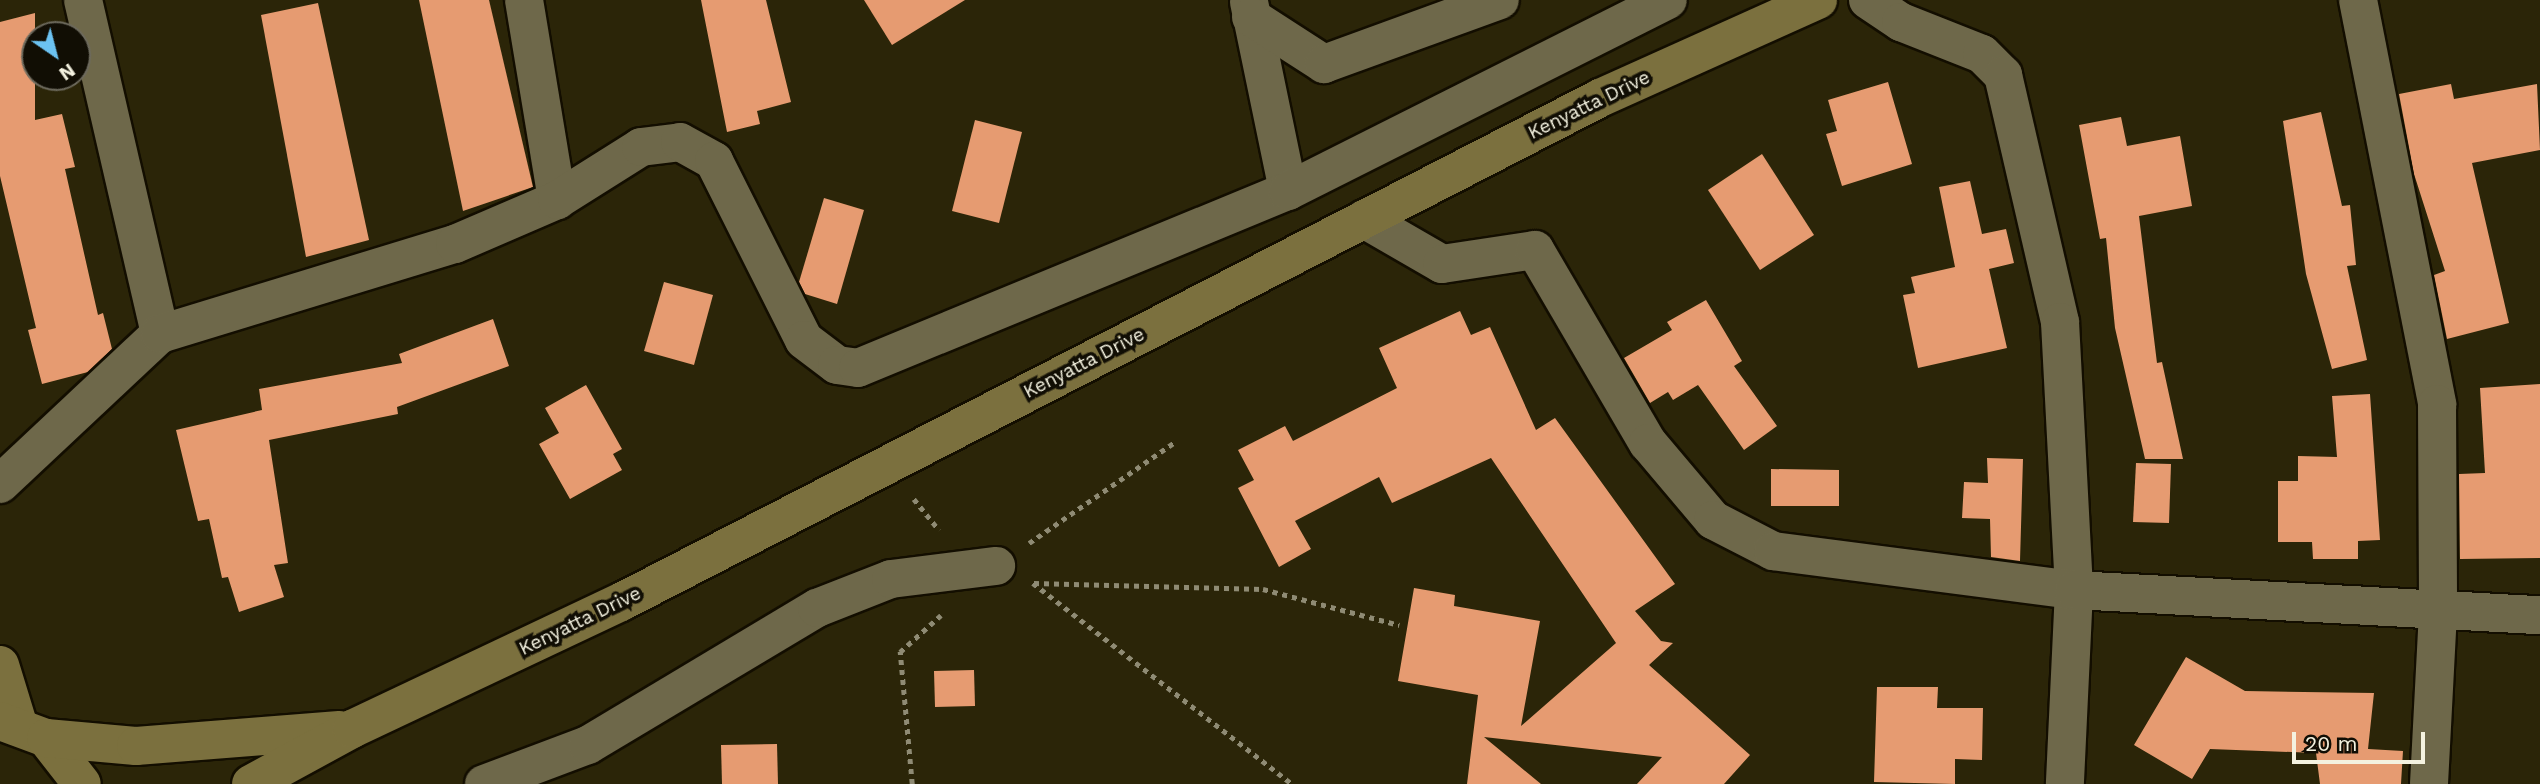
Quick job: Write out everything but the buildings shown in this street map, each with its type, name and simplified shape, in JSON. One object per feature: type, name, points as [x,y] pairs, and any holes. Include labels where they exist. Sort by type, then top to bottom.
[{"type":"main road","name":"Kenyatta Drive","points":[[251,784],[352,729],[621,602],[1600,98],[1818,0]]},
{"type":"main road","points":[[0,665],[21,728],[82,784]]},
{"type":"main road","points":[[21,728],[136,746],[352,729]]},
{"type":"street","points":[[83,0],[160,334]]},
{"type":"street","points":[[524,0],[558,200]]},
{"type":"street","points":[[1250,8],[1324,64],[1500,0]]},
{"type":"street","points":[[0,484],[160,334],[455,244],[558,200],[641,147],[670,142],[698,149],[725,177],[804,340],[837,365],[858,368],[1288,191],[1668,0]]},
{"type":"street","points":[[1868,0],[1901,22],[1982,54],[2003,75],[2060,322],[2074,590],[2065,784]]},
{"type":"street","points":[[2358,0],[2437,404],[2438,612],[2429,784]]},
{"type":"street","points":[[1250,8],[1288,191]]},
{"type":"street","points":[[1364,219],[1442,264],[1535,250],[1648,443],[1713,520],[1773,551],[2074,590],[2438,612],[2540,615]]},
{"type":"street","points":[[484,784],[588,745],[817,608],[891,579],[996,566]]},
{"type":"path","points":[[996,566],[1175,442]]},
{"type":"path","points":[[887,465],[953,547],[1033,583],[1292,784]]},
{"type":"path","points":[[1033,583],[1264,589],[1399,625]]},
{"type":"path","points":[[912,784],[900,652],[948,609]]}]
